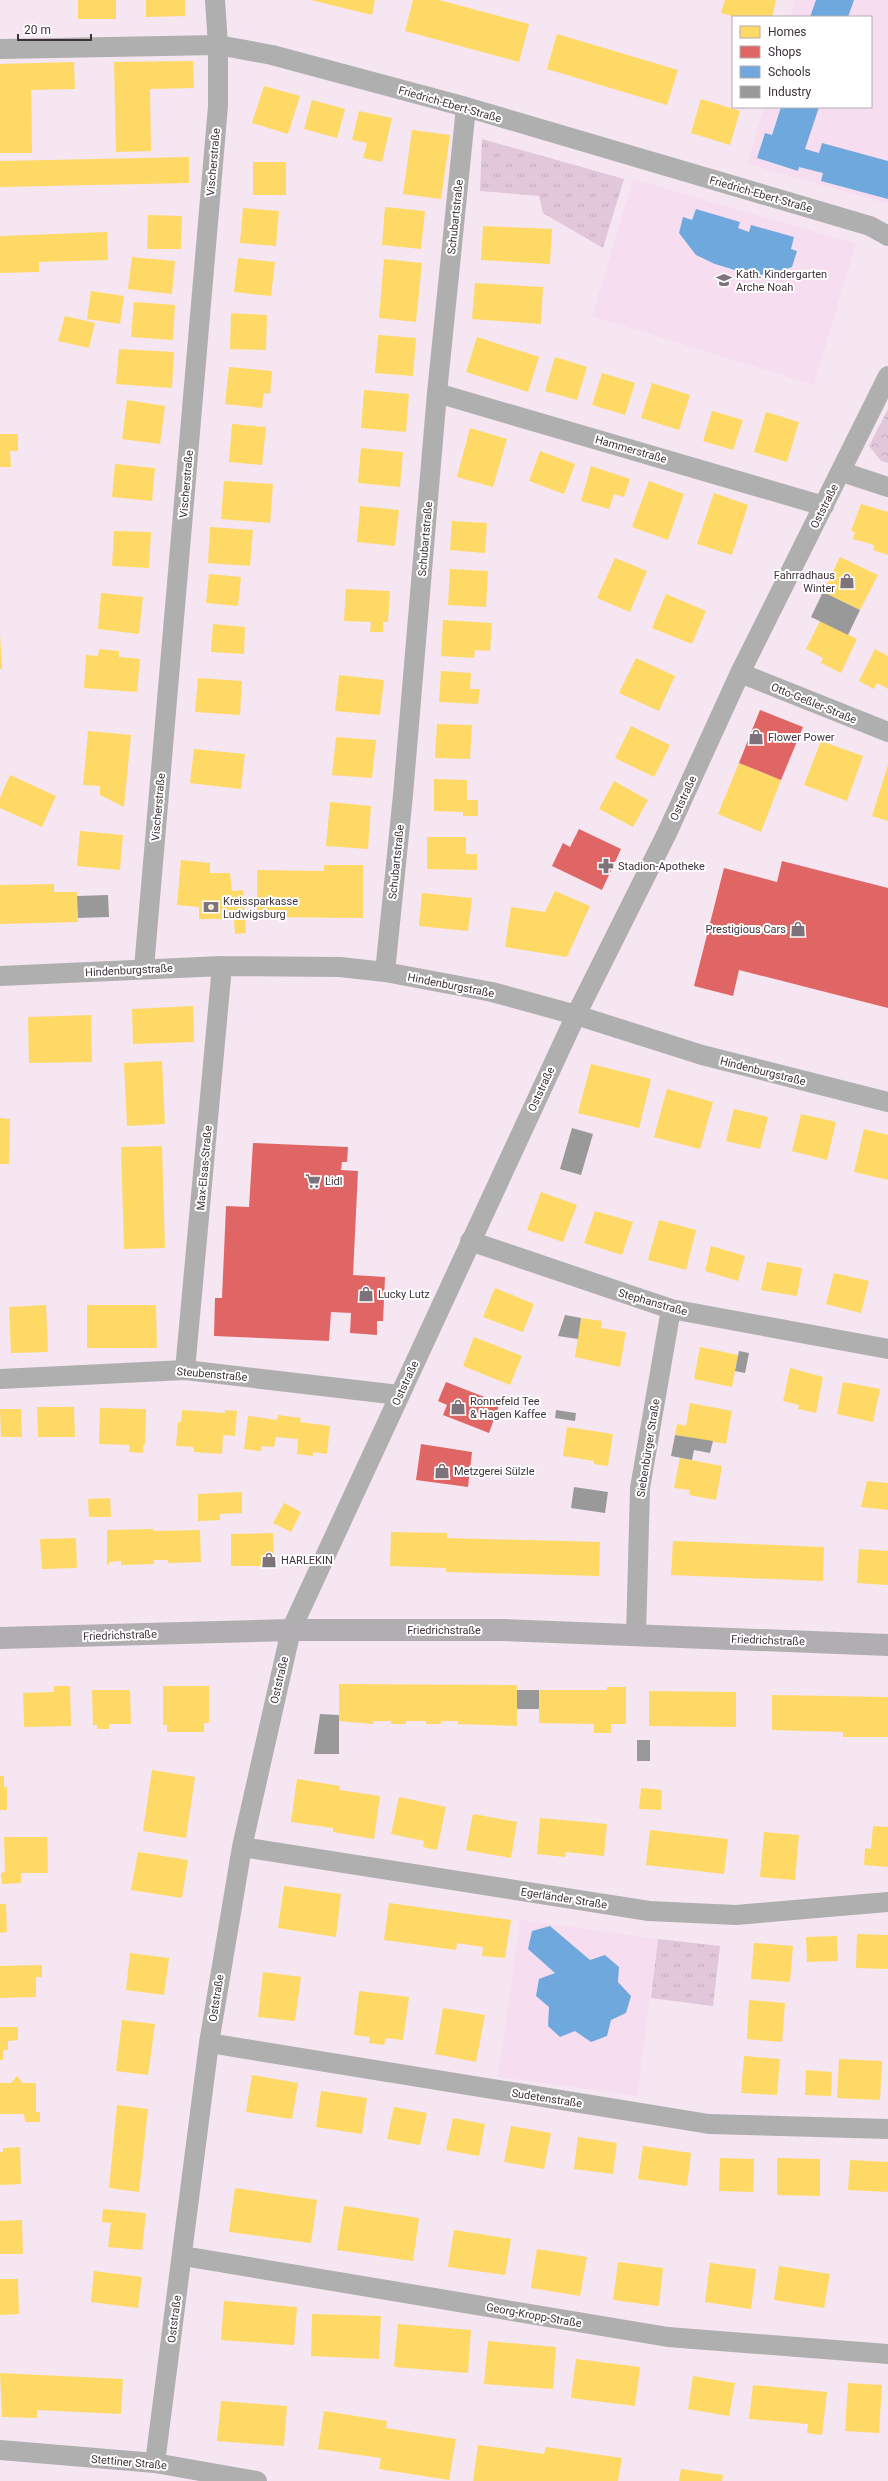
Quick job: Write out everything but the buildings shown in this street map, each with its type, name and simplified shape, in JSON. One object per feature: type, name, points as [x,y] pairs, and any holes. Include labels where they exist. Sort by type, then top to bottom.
[{"type":"main road","name":"Friedrichstraße","points":[[0,1638],[291,1630],[504,1630],[888,1645]]},
{"type":"street","name":"Vischerstraße","points":[[144,968],[218,106],[218,45],[215,0]]},
{"type":"street","name":"Friedrich-Ebert-Straße","points":[[0,49],[218,45],[272,55],[466,107],[870,226],[888,236]]},
{"type":"street","name":"Schubartstraße","points":[[385,972],[403,795],[437,393],[466,107]]},
{"type":"street","name":"Oststraße","points":[[155,2463],[183,2256],[209,2043],[242,1847],[291,1630],[576,1015],[667,833],[740,673],[842,472],[888,376]]},
{"type":"street","name":"Hammerstraße","points":[[437,393],[824,506]]},
{"type":"street","points":[[842,472],[888,487]]},
{"type":"street","name":"Otto-Geßler-Straße","points":[[740,673],[888,732]]},
{"type":"street","name":"Hindenburgstraße","points":[[0,976],[144,968],[222,966],[340,967],[385,972],[492,992],[576,1015],[702,1055],[888,1102]]},
{"type":"street","name":"Max-Elsas-Straße","points":[[185,1370],[222,966]]},
{"type":"street","name":"Stephanstraße","points":[[470,1241],[671,1309],[888,1350]]},
{"type":"street","name":"Siebenbürger Straße","points":[[636,1636],[640,1488],[671,1309]]},
{"type":"street","name":"Steubenstraße","points":[[0,1379],[185,1370],[399,1395]]},
{"type":"street","name":"Egerländer Straße","points":[[242,1847],[649,1911],[736,1916],[888,1902]]},
{"type":"street","name":"Sudetenstraße","points":[[209,2043],[709,2124],[888,2129]]},
{"type":"street","name":"Georg-Kropp-Straße","points":[[183,2256],[668,2337],[888,2354]]},
{"type":"street","name":"Stettiner Straße","points":[[0,2450],[155,2463],[257,2481]]},
{"type":"shaded area","points":[[795,0],[888,0],[888,204],[747,164],[764,108],[872,108],[872,16],[790,16]]},
{"type":"shaded area","name":"Kath. Kindergarten Arche Noah","points":[[633,179],[856,244],[814,385],[592,316]]},
{"type":"shaded area","points":[[520,1920],[658,1939],[637,2096],[498,2077]]},
{"type":"green space","points":[[482,139],[624,179],[603,248],[543,213],[539,196],[480,191]]},
{"type":"green space","points":[[888,409],[888,463],[881,461],[869,446]]},
{"type":"green space","points":[[658,1939],[720,1946],[713,2006],[651,1998]]},
{"type":"place","name":"Kath. Kindergarten Arche Noah","points":[[724,280]]},
{"type":"place","name":"Fahrradhaus Winter","points":[[847,581]]},
{"type":"place","name":"Flower Power","points":[[756,737]]},
{"type":"place","name":"Stadion-Apotheke","points":[[606,866]]},
{"type":"place","name":"Kreissparkasse Ludwigsburg","points":[[211,907]]},
{"type":"place","name":"Prestigious Cars","points":[[798,929]]},
{"type":"place","name":"Lidl","points":[[313,1181]]},
{"type":"place","name":"Lucky Lutz","points":[[366,1294]]},
{"type":"place","name":"Ronnefeld Tee & Hagen Kaffee","points":[[458,1407]]},
{"type":"place","name":"Metzgerei Sülzle","points":[[442,1471]]},
{"type":"place","name":"HARLEKIN","points":[[269,1560]]}]
